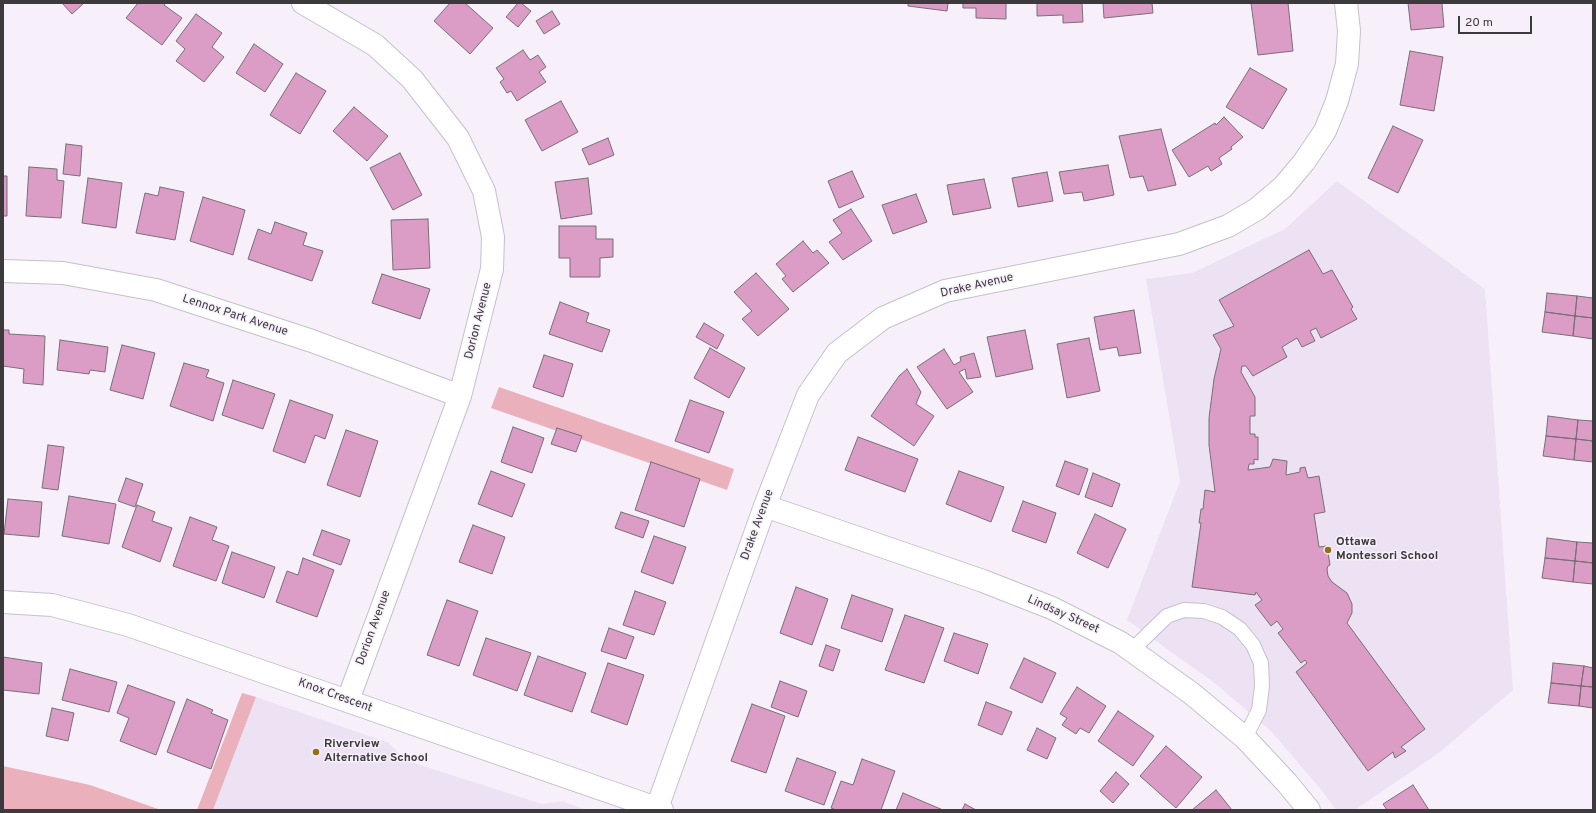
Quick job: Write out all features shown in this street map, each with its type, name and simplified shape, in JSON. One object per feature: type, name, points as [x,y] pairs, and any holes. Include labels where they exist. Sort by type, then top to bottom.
[{"type":"street","name":"Dorion Avenue","points":[[303,3],[375,45],[412,79],[458,138],[484,191],[493,236],[492,269],[460,396],[348,700]]},
{"type":"street","name":"Drake Avenue","points":[[659,809],[765,506],[808,395],[838,353],[883,318],[945,292],[1179,244],[1206,236],[1228,226],[1258,209],[1283,187],[1304,162],[1325,131],[1337,101],[1347,64],[1349,31],[1346,3]]},
{"type":"street","name":"Lennox Park Avenue","points":[[3,271],[63,273],[156,290],[312,341],[460,396]]},
{"type":"street","name":"Lindsay Street","points":[[765,506],[990,583],[1087,625],[1132,650],[1191,693],[1245,738],[1287,783],[1309,810]]},
{"type":"street","name":"Knox Crescent","points":[[3,602],[52,605],[128,625],[659,809]]},
{"type":"lane","points":[[1132,650],[1167,616],[1184,610],[1204,611],[1216,615],[1240,629],[1253,645],[1261,663],[1262,686],[1259,710],[1245,738]]},
{"type":"shaded area","name":"Ottawa Montessori School","points":[[1337,181],[1485,289],[1513,690],[1440,752],[1355,810],[1336,810],[1323,792],[1271,731],[1217,685],[1127,620],[1180,481],[1146,279],[1192,273],[1285,229]]},
{"type":"shaded area","points":[[499,387],[734,469],[727,490],[491,408]]},
{"type":"shaded area","points":[[242,693],[256,697],[213,810],[197,810]]},
{"type":"shaded area","name":"Riverview Alternative School","points":[[256,697],[389,743],[405,760],[542,804],[562,801],[587,810],[213,810]]},
{"type":"shaded area","points":[[3,766],[90,785],[161,810],[3,810]]},
{"type":"building","points":[[62,3],[84,3],[72,14]]},
{"type":"building","points":[[138,3],[165,3],[164,5],[182,18],[162,45],[126,18]]},
{"type":"building","points":[[450,3],[465,3],[493,28],[470,54],[434,21]]},
{"type":"building","points":[[518,3],[521,3],[531,11],[518,27],[506,17]]},
{"type":"building","points":[[908,3],[948,3],[947,11],[908,6]]},
{"type":"building","points":[[963,3],[1006,3],[1006,19],[976,18],[976,8],[963,8]]},
{"type":"building","points":[[1037,3],[1082,3],[1083,22],[1063,23],[1063,15],[1037,16]]},
{"type":"building","points":[[1103,3],[1152,3],[1153,13],[1104,18]]},
{"type":"building","points":[[1251,3],[1288,3],[1293,51],[1258,55]]},
{"type":"building","points":[[1408,3],[1442,3],[1444,27],[1411,30]]},
{"type":"building","points":[[552,11],[560,24],[544,34],[536,21]]},
{"type":"building","points":[[196,14],[222,33],[212,47],[224,57],[204,82],[176,61],[185,49],[176,41]]},
{"type":"building","points":[[254,44],[283,64],[265,92],[236,73]]},
{"type":"building","points":[[523,50],[530,60],[538,55],[546,67],[539,72],[546,82],[517,101],[511,91],[507,93],[500,82],[504,79],[496,68]]},
{"type":"building","points":[[1410,51],[1443,57],[1434,111],[1400,105]]},
{"type":"building","points":[[1250,68],[1287,89],[1263,129],[1226,107]]},
{"type":"building","points":[[296,73],[326,91],[300,134],[270,115]]},
{"type":"building","points":[[561,101],[578,132],[542,151],[525,120]]},
{"type":"building","points":[[354,107],[388,136],[367,161],[333,131]]},
{"type":"building","points":[[1224,117],[1243,137],[1231,147],[1232,149],[1219,158],[1222,164],[1211,171],[1208,166],[1189,177],[1172,150],[1215,123],[1216,125]]},
{"type":"building","points":[[1393,126],[1423,140],[1398,193],[1368,178]]},
{"type":"building","points":[[1161,129],[1176,185],[1148,191],[1143,176],[1130,178],[1119,136]]},
{"type":"building","points":[[608,138],[614,155],[589,165],[582,149]]},
{"type":"building","points":[[66,144],[82,146],[80,176],[63,174]]},
{"type":"building","points":[[400,153],[422,195],[393,210],[370,168]]},
{"type":"building","points":[[1108,165],[1114,195],[1084,201],[1082,192],[1064,194],[1059,172]]},
{"type":"building","points":[[29,167],[57,169],[57,180],[64,181],[61,218],[26,216]]},
{"type":"building","points":[[852,171],[864,197],[839,208],[828,181]]},
{"type":"building","points":[[1047,172],[1053,201],[1018,207],[1012,178]]},
{"type":"building","points":[[3,176],[7,176],[7,216],[3,216]]},
{"type":"building","points":[[88,178],[122,183],[116,228],[82,223]]},
{"type":"building","points":[[588,178],[592,214],[561,219],[555,182]]},
{"type":"building","points":[[984,179],[991,208],[953,215],[947,185]]},
{"type":"building","points":[[160,187],[184,192],[175,240],[136,233],[145,193],[158,196]]},
{"type":"building","points":[[916,194],[927,222],[893,234],[882,205]]},
{"type":"building","points":[[203,197],[245,210],[233,255],[190,241]]},
{"type":"building","points":[[851,209],[872,241],[843,260],[829,242],[842,233],[833,220]]},
{"type":"building","points":[[428,219],[430,268],[393,270],[391,220]]},
{"type":"building","points":[[275,222],[307,233],[303,245],[323,251],[312,281],[248,259],[258,229],[271,234]]},
{"type":"building","points":[[559,226],[596,226],[596,239],[613,239],[613,257],[600,258],[600,277],[570,277],[570,258],[559,258]]},
{"type":"building","points":[[803,241],[813,253],[817,250],[829,263],[793,292],[782,279],[786,276],[776,264]]},
{"type":"building","points":[[1309,250],[1323,274],[1332,270],[1353,307],[1351,309],[1357,319],[1321,338],[1316,328],[1310,331],[1315,341],[1302,347],[1297,338],[1282,347],[1287,357],[1253,376],[1246,366],[1242,366],[1241,372],[1255,397],[1255,416],[1250,416],[1250,434],[1255,434],[1255,437],[1258,437],[1258,460],[1254,459],[1254,464],[1249,464],[1248,470],[1270,467],[1273,459],[1287,461],[1286,475],[1300,472],[1300,468],[1305,467],[1308,478],[1319,476],[1325,512],[1314,514],[1319,547],[1327,546],[1330,565],[1327,569],[1328,576],[1332,582],[1347,593],[1352,604],[1352,613],[1347,623],[1425,729],[1401,747],[1406,751],[1395,758],[1393,752],[1368,771],[1296,672],[1307,663],[1305,660],[1301,663],[1278,633],[1283,629],[1277,621],[1271,626],[1255,605],[1262,600],[1256,592],[1255,595],[1192,587],[1201,523],[1199,523],[1201,509],[1203,509],[1205,490],[1215,492],[1209,445],[1209,418],[1214,379],[1221,349],[1213,335],[1234,326],[1219,300]]},
{"type":"building","points":[[756,273],[789,309],[758,336],[742,319],[752,311],[734,292]]},
{"type":"building","points":[[382,274],[430,289],[420,319],[372,303]]},
{"type":"building","points":[[1547,293],[1577,296],[1575,316],[1545,312]]},
{"type":"building","points":[[1577,296],[1593,298],[1593,318],[1575,316]]},
{"type":"building","points":[[560,302],[589,313],[586,322],[610,330],[602,352],[549,334]]},
{"type":"building","points":[[1134,310],[1141,353],[1119,356],[1117,347],[1100,350],[1094,317]]},
{"type":"building","points":[[1545,312],[1575,316],[1573,336],[1542,332]]},
{"type":"building","points":[[1575,316],[1593,318],[1593,339],[1573,336]]},
{"type":"building","points":[[704,323],[724,335],[717,349],[696,337]]},
{"type":"building","points":[[3,330],[9,330],[9,334],[45,336],[43,385],[23,383],[24,369],[3,366]]},
{"type":"building","points":[[1025,330],[1033,369],[996,377],[987,337]]},
{"type":"building","points":[[1089,338],[1100,391],[1067,398],[1057,344]]},
{"type":"building","points":[[60,340],[108,347],[105,372],[90,370],[89,374],[57,370]]},
{"type":"building","points":[[122,345],[155,353],[143,399],[110,390]]},
{"type":"building","points":[[710,348],[745,368],[729,398],[694,378]]},
{"type":"building","points":[[944,349],[954,365],[961,361],[960,357],[974,353],[981,377],[967,379],[965,369],[959,372],[973,392],[947,409],[917,367]]},
{"type":"building","points":[[544,355],[573,364],[563,397],[533,387]]},
{"type":"building","points":[[184,363],[209,370],[206,377],[224,383],[213,421],[170,406]]},
{"type":"building","points":[[907,369],[921,392],[916,404],[934,416],[914,446],[871,416],[899,376]]},
{"type":"building","points":[[233,380],[275,394],[263,429],[222,415]]},
{"type":"building","points":[[290,400],[333,415],[325,439],[315,435],[305,463],[273,451]]},
{"type":"building","points":[[690,400],[724,412],[709,453],[675,441]]},
{"type":"building","points":[[1548,416],[1578,420],[1576,439],[1546,436]]},
{"type":"building","points":[[1578,420],[1593,421],[1593,441],[1576,439]]},
{"type":"building","points":[[513,427],[544,438],[532,473],[501,462]]},
{"type":"building","points":[[557,428],[582,436],[576,452],[551,444]]},
{"type":"building","points":[[346,430],[378,441],[360,497],[327,485]]},
{"type":"building","points":[[1546,436],[1576,439],[1574,460],[1543,456]]},
{"type":"building","points":[[858,437],[918,459],[905,492],[845,470]]},
{"type":"building","points":[[1576,439],[1593,441],[1593,462],[1574,460]]},
{"type":"building","points":[[48,445],[64,447],[58,490],[42,488]]},
{"type":"building","points":[[1065,461],[1088,469],[1079,495],[1056,486]]},
{"type":"building","points":[[651,462],[700,479],[684,527],[635,510]]},
{"type":"building","points":[[491,471],[525,484],[512,517],[478,504]]},
{"type":"building","points":[[959,471],[1004,487],[991,522],[946,504]]},
{"type":"building","points":[[1093,473],[1120,484],[1112,507],[1085,497]]},
{"type":"building","points":[[126,478],[143,484],[135,507],[118,501]]},
{"type":"building","points":[[69,496],[116,504],[109,544],[62,536]]},
{"type":"building","points":[[8,499],[42,502],[39,537],[4,534]]},
{"type":"building","points":[[1023,501],[1056,513],[1046,543],[1012,531]]},
{"type":"building","points":[[137,505],[155,512],[152,521],[172,528],[160,562],[122,547]]},
{"type":"building","points":[[621,512],[649,521],[643,538],[615,528]]},
{"type":"building","points":[[1095,514],[1126,529],[1108,568],[1077,553]]},
{"type":"building","points":[[190,517],[217,527],[212,540],[229,546],[216,581],[173,566]]},
{"type":"building","points":[[473,525],[505,537],[492,574],[459,562]]},
{"type":"building","points":[[322,530],[350,540],[341,565],[313,555]]},
{"type":"building","points":[[654,536],[686,547],[673,584],[641,572]]},
{"type":"building","points":[[1547,538],[1577,542],[1575,561],[1545,558]]},
{"type":"building","points":[[1577,542],[1593,543],[1593,563],[1575,561]]},
{"type":"building","points":[[232,552],[275,567],[264,598],[222,583]]},
{"type":"building","points":[[303,558],[334,570],[317,617],[276,602],[287,571],[298,575]]},
{"type":"building","points":[[1545,558],[1575,561],[1573,582],[1542,578]]},
{"type":"building","points":[[1575,561],[1593,563],[1593,584],[1573,582]]},
{"type":"building","points":[[796,587],[828,599],[812,645],[780,633]]},
{"type":"building","points":[[635,591],[666,602],[654,635],[623,625]]},
{"type":"building","points":[[852,595],[893,609],[882,642],[841,628]]},
{"type":"building","points":[[447,600],[478,611],[459,666],[427,655]]},
{"type":"building","points":[[905,615],[944,628],[924,683],[885,670]]},
{"type":"building","points":[[609,628],[634,637],[626,659],[601,651]]},
{"type":"building","points":[[954,633],[988,644],[978,674],[944,661]]},
{"type":"building","points":[[486,638],[531,653],[517,691],[473,675]]},
{"type":"building","points":[[826,645],[840,650],[833,671],[819,666]]},
{"type":"building","points":[[538,656],[586,673],[572,712],[524,695]]},
{"type":"building","points":[[3,657],[42,663],[39,694],[3,690]]},
{"type":"building","points":[[1024,658],[1056,673],[1042,703],[1010,688]]},
{"type":"building","points":[[608,663],[644,675],[627,725],[591,712]]},
{"type":"building","points":[[1553,663],[1584,666],[1581,686],[1551,683]]},
{"type":"building","points":[[1584,666],[1593,668],[1593,687],[1581,686]]},
{"type":"building","points":[[70,669],[117,682],[109,712],[62,700]]},
{"type":"building","points":[[780,681],[807,691],[798,717],[771,707]]},
{"type":"building","points":[[1551,683],[1581,686],[1579,706],[1548,703]]},
{"type":"building","points":[[128,685],[175,702],[156,755],[120,741],[129,718],[117,713]]},
{"type":"building","points":[[1581,686],[1593,687],[1593,708],[1579,706]]},
{"type":"building","points":[[1077,687],[1106,706],[1089,733],[1080,728],[1076,734],[1062,725],[1067,718],[1060,714]]},
{"type":"building","points":[[187,699],[213,710],[211,713],[228,720],[211,769],[167,752]]},
{"type":"building","points":[[986,702],[1012,712],[1002,735],[978,725]]},
{"type":"building","points":[[752,704],[785,716],[766,773],[731,761]]},
{"type":"building","points":[[52,708],[74,713],[68,741],[46,736]]},
{"type":"building","points":[[1118,711],[1154,736],[1133,766],[1098,741]]},
{"type":"building","points":[[1037,728],[1056,738],[1047,759],[1027,750]]},
{"type":"building","points":[[1166,746],[1202,777],[1176,808],[1140,776]]},
{"type":"building","points":[[797,758],[836,772],[824,805],[785,791]]},
{"type":"building","points":[[862,759],[895,771],[881,810],[836,810],[831,808],[841,781],[853,785]]},
{"type":"building","points":[[1116,772],[1129,784],[1113,803],[1100,791]]},
{"type":"building","points":[[1413,785],[1429,810],[1387,810],[1383,804]]},
{"type":"building","points":[[1216,790],[1232,810],[1192,810]]},
{"type":"building","points":[[903,793],[943,810],[896,810]]},
{"type":"building","points":[[965,804],[976,810],[962,810]]},
{"type":"place","name":"Ottawa Montessori School","points":[[1328,550]]},
{"type":"place","name":"Riverview Alternative School","points":[[316,752]]}]
